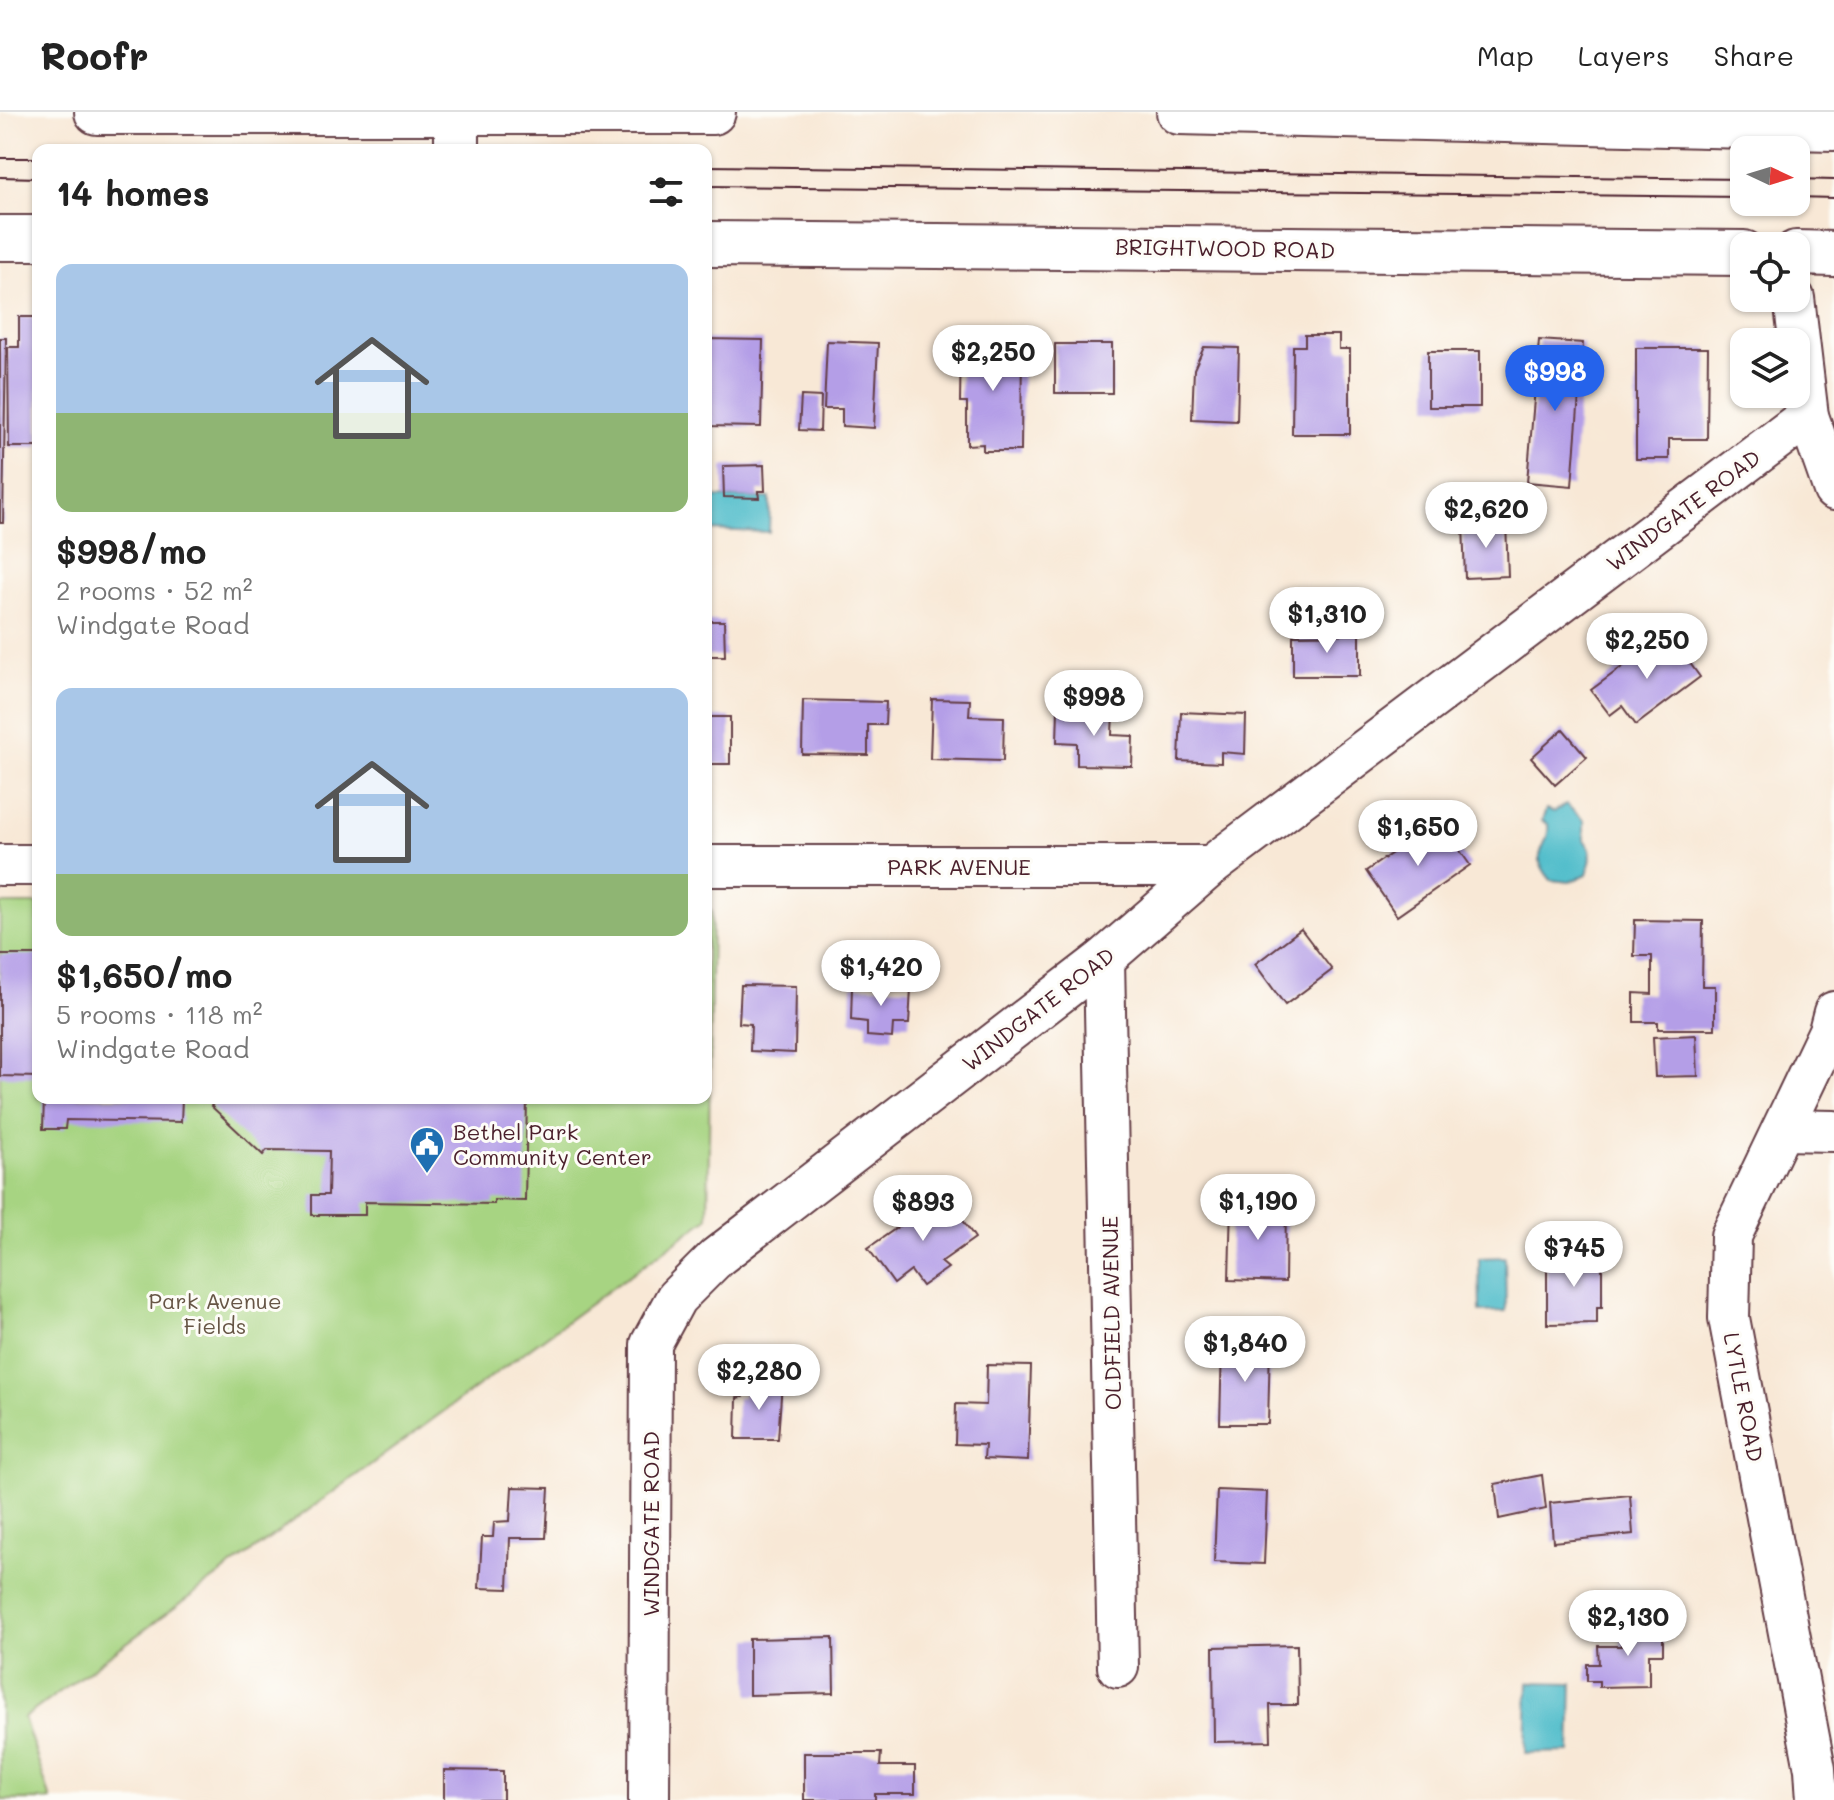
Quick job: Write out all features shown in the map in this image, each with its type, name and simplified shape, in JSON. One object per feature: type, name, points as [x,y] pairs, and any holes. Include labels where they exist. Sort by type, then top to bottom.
[{"type":"street","points":[[97,112],[457,132],[515,112],[713,112]]},
{"type":"street","points":[[1179,112],[1834,128]]},
{"type":"street","points":[[0,238],[32,238]]},
{"type":"street","name":"BRIGHTWOOD ROAD","points":[[712,244],[1730,253]]},
{"type":"street","points":[[1810,253],[1834,254]]},
{"type":"street","points":[[1796,312],[1808,416],[1834,490]]},
{"type":"street","name":"WINDGATE ROAD","points":[[649,1800],[651,1344],[676,1298],[717,1257],[1104,959],[1211,866],[1808,416]]},
{"type":"street","points":[[0,865],[32,865]]},
{"type":"street","name":"PARK AVENUE","points":[[712,866],[1211,866]]},
{"type":"street","name":"OLDFIELD AVENUE","points":[[1104,959],[1118,1667]]},
{"type":"street","name":"LYTLE ROAD","points":[[1817,1800],[1815,1769],[1729,1318],[1731,1236],[1829,1031],[1834,1012]]},
{"type":"street","points":[[1782,1130],[1834,1131]]},
{"type":"green space","name":"Park Avenue Fields","points":[[0,904],[32,904],[32,1104],[709,1104],[708,1218],[24,1718],[51,1800],[0,1800]]},
{"type":"water","points":[[712,497],[770,498],[769,532],[712,530]]},
{"type":"water","points":[[1566,804],[1584,821],[1584,840],[1591,856],[1587,874],[1570,882],[1551,880],[1540,863],[1548,832],[1548,824],[1542,821],[1546,809],[1554,812]]},
{"type":"water","points":[[1505,1257],[1506,1311],[1480,1312],[1479,1258]]},
{"type":"water","points":[[1528,1682],[1572,1683],[1570,1752],[1526,1753]]},
{"type":"building","points":[[19,317],[32,317],[32,447],[9,447],[8,347],[19,347]]},
{"type":"building","points":[[985,334],[1002,334],[1002,342],[1022,342],[1021,451],[983,451],[983,444],[967,445],[967,402],[960,402],[961,341],[985,341]]},
{"type":"building","points":[[1305,335],[1339,335],[1339,349],[1350,349],[1350,434],[1292,434],[1293,346],[1305,346]]},
{"type":"building","points":[[0,338],[6,338],[3,523],[0,523]]},
{"type":"building","points":[[712,339],[763,340],[761,427],[712,426]]},
{"type":"building","points":[[1539,340],[1583,343],[1572,486],[1527,482]]},
{"type":"building","points":[[827,341],[878,343],[874,428],[842,426],[842,409],[824,409]]},
{"type":"building","points":[[1055,344],[1112,344],[1112,393],[1055,393]]},
{"type":"building","points":[[1204,347],[1239,348],[1237,421],[1192,419],[1194,369]]},
{"type":"building","points":[[1636,348],[1708,348],[1707,439],[1669,439],[1669,459],[1636,459]]},
{"type":"building","points":[[1428,351],[1480,351],[1480,407],[1428,407]]},
{"type":"building","points":[[801,396],[821,397],[820,431],[799,430]]},
{"type":"building","points":[[764,465],[765,491],[758,491],[759,498],[724,497],[723,466]]},
{"type":"building","points":[[1506,522],[1508,576],[1465,578],[1463,524]]},
{"type":"building","points":[[712,621],[724,621],[725,656],[712,656]]},
{"type":"building","points":[[1668,633],[1700,677],[1636,725],[1622,706],[1610,715],[1591,690]]},
{"type":"building","points":[[1360,634],[1360,676],[1293,676],[1293,635]]},
{"type":"building","points":[[932,699],[970,700],[969,716],[1004,717],[1003,761],[930,759]]},
{"type":"building","points":[[803,700],[886,702],[885,725],[868,725],[868,755],[802,754]]},
{"type":"building","points":[[1058,709],[1113,710],[1112,735],[1133,736],[1132,766],[1077,765],[1077,743],[1057,742]]},
{"type":"building","points":[[1181,712],[1246,715],[1245,754],[1221,752],[1221,763],[1179,761]]},
{"type":"building","points":[[712,717],[730,717],[730,764],[712,764]]},
{"type":"building","points":[[1563,729],[1587,757],[1555,785],[1531,758]]},
{"type":"building","points":[[1439,821],[1470,865],[1397,916],[1366,871]]},
{"type":"building","points":[[1635,920],[1703,921],[1702,986],[1715,986],[1715,1029],[1658,1029],[1658,1022],[1634,1022],[1634,993],[1652,994],[1652,956],[1634,956]]},
{"type":"building","points":[[1301,929],[1332,970],[1285,1005],[1255,964]]},
{"type":"building","points":[[0,955],[32,955],[32,1077],[0,1076]]},
{"type":"building","points":[[741,985],[796,986],[795,1053],[750,1051],[751,1024],[739,1023]]},
{"type":"building","points":[[852,986],[911,988],[909,1024],[893,1024],[892,1038],[867,1036],[867,1022],[851,1020]]},
{"type":"building","points":[[1696,1035],[1698,1076],[1655,1077],[1653,1037]]},
{"type":"building","points":[[44,1104],[182,1104],[181,1122],[66,1120],[65,1129],[43,1129]]},
{"type":"building","name":"Bethel Park Community Center","points":[[527,1104],[525,1201],[494,1200],[494,1204],[365,1202],[365,1215],[312,1215],[312,1195],[328,1195],[329,1151],[267,1150],[263,1155],[211,1106]]},
{"type":"building","points":[[945,1194],[975,1238],[941,1262],[948,1268],[922,1286],[911,1271],[894,1284],[868,1248]]},
{"type":"building","points":[[1231,1202],[1286,1204],[1285,1282],[1229,1280]]},
{"type":"building","points":[[1547,1255],[1602,1255],[1602,1307],[1597,1307],[1597,1323],[1547,1324]]},
{"type":"building","points":[[1270,1344],[1268,1424],[1220,1424],[1222,1345]]},
{"type":"building","points":[[987,1365],[1031,1366],[1028,1461],[984,1459],[985,1445],[955,1444],[956,1404],[986,1405]]},
{"type":"building","points":[[782,1382],[778,1439],[736,1439],[737,1398],[743,1397],[745,1384]]},
{"type":"building","points":[[1542,1475],[1546,1509],[1499,1519],[1495,1484]]},
{"type":"building","points":[[512,1487],[549,1488],[546,1538],[510,1538],[508,1589],[479,1588],[482,1537],[493,1537],[494,1522],[510,1521]]},
{"type":"building","points":[[1217,1490],[1267,1492],[1264,1564],[1214,1562]]},
{"type":"building","points":[[1630,1495],[1633,1534],[1553,1542],[1550,1503]]},
{"type":"building","points":[[1621,1625],[1663,1625],[1663,1654],[1649,1654],[1649,1686],[1599,1687],[1599,1681],[1587,1681],[1587,1664],[1599,1664],[1598,1646],[1621,1646]]},
{"type":"building","points":[[833,1637],[834,1693],[749,1695],[749,1639]]},
{"type":"building","points":[[1297,1645],[1298,1705],[1270,1705],[1271,1741],[1214,1742],[1213,1647]]},
{"type":"building","points":[[804,1753],[881,1753],[880,1766],[915,1766],[915,1794],[875,1794],[875,1800],[804,1800]]},
{"type":"building","points":[[444,1770],[503,1771],[503,1800],[444,1800]]},
{"type":"tram line","points":[[0,158],[32,158]]},
{"type":"tram line","points":[[712,166],[1730,179]]},
{"type":"tram line","points":[[0,177],[32,178]]},
{"type":"tram line","points":[[1810,179],[1834,180]]},
{"type":"tram line","points":[[712,186],[1730,197]]},
{"type":"tram line","points":[[1810,197],[1834,198]]},
{"type":"place","name":"Bethel Park Community Center","points":[[427,1175]]}]
